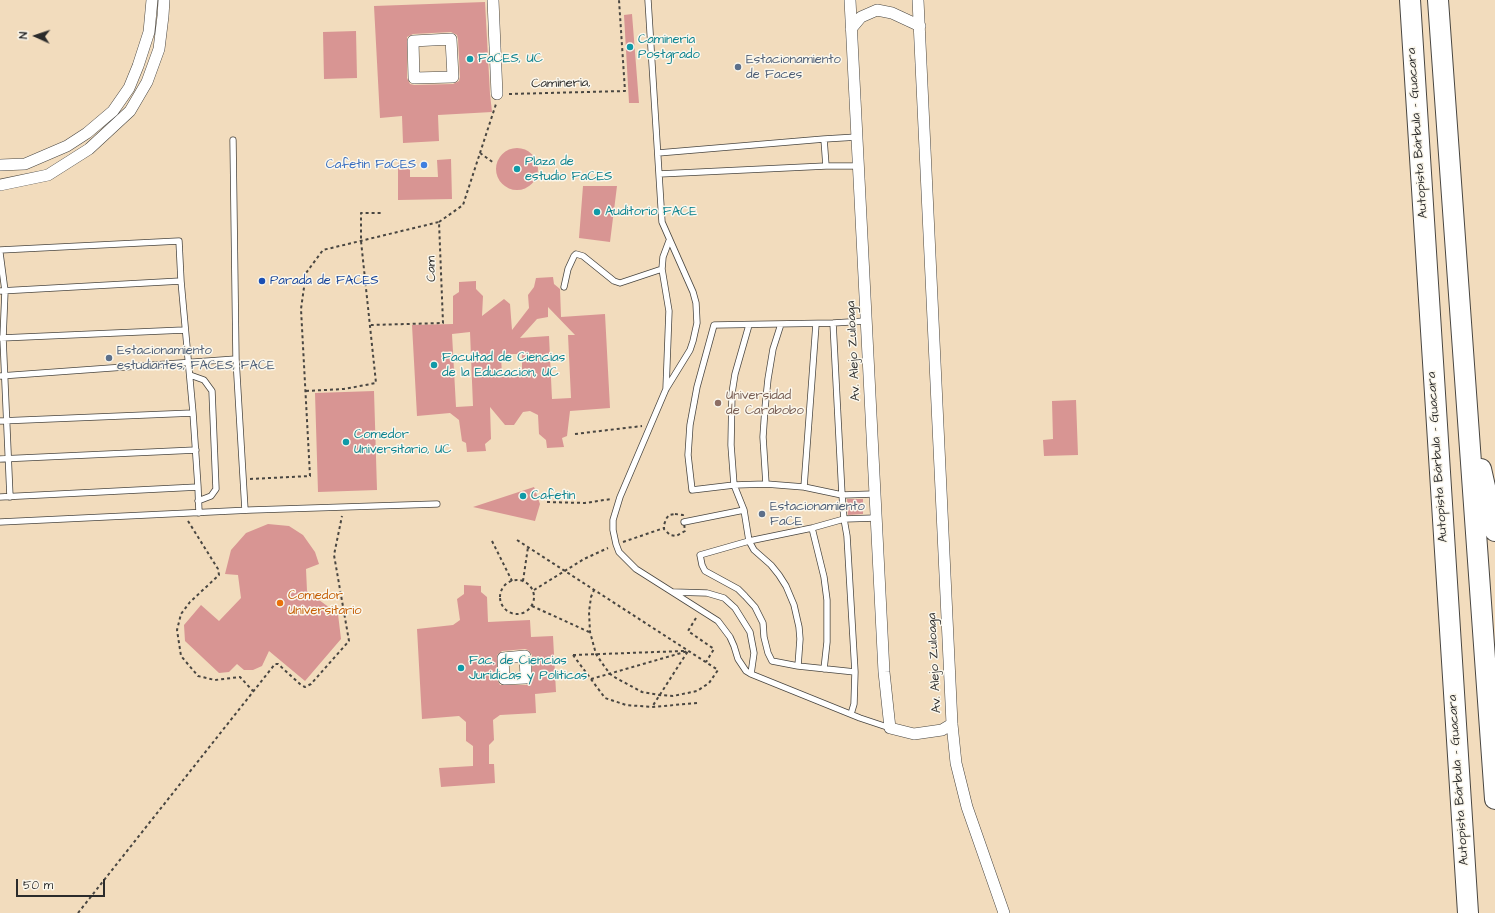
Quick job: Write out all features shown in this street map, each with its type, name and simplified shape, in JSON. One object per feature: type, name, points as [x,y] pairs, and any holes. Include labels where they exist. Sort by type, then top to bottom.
[{"type":"highway","name":"Autopista Bárbula - Guacara","points":[[1410,0],[1468,913]]},
{"type":"highway","points":[[1438,0],[1495,799]]},
{"type":"highway","points":[[1465,384],[1477,450],[1495,531]]},
{"type":"street","points":[[0,165],[25,164],[67,146],[87,133],[113,111],[129,88],[138,66],[149,32],[152,0]]},
{"type":"street","points":[[0,185],[48,175],[89,149],[130,111],[147,82],[158,49],[164,0]]},
{"type":"street","points":[[493,0],[501,94]]},
{"type":"street","name":"Av. Alejo Zuloaga","points":[[850,0],[884,672],[890,728],[914,734],[942,730],[952,724],[918,0]]},
{"type":"street","points":[[851,29],[861,17],[877,10],[892,13],[920,26]]},
{"type":"street","points":[[452,39],[453,77],[414,78],[413,41],[452,39]]},
{"type":"street","points":[[952,724],[956,763],[967,807],[1004,913]]},
{"type":"lane","points":[[648,0],[662,222],[669,241],[693,292],[696,302],[697,323],[690,350],[666,389],[620,497],[613,520],[613,530],[616,544],[619,552],[636,569],[718,621],[725,628],[741,665],[751,674],[890,728]]},
{"type":"lane","points":[[658,153],[857,137]]},
{"type":"lane","points":[[824,139],[826,166]]},
{"type":"lane","points":[[233,140],[236,359],[245,510]]},
{"type":"lane","points":[[659,174],[826,166],[858,166]]},
{"type":"lane","points":[[0,250],[179,241],[184,330],[189,363],[196,450],[199,513]]},
{"type":"lane","points":[[666,389],[669,311],[662,269],[663,257],[669,241]]},
{"type":"lane","points":[[0,253],[2,291],[2,376],[7,421],[10,497]]},
{"type":"lane","points":[[564,287],[568,269],[576,254],[583,256],[614,281],[620,283],[662,269]]},
{"type":"lane","points":[[2,291],[181,281]]},
{"type":"lane","points":[[866,321],[816,324],[714,325],[697,387],[689,438],[688,455],[692,490],[734,485],[766,484],[804,487],[842,495],[874,494]]},
{"type":"lane","points":[[833,323],[842,495],[847,536],[855,672],[854,704],[851,714]]},
{"type":"lane","points":[[766,484],[763,437],[765,408],[773,349],[781,324]]},
{"type":"lane","points":[[804,487],[816,324]]},
{"type":"lane","points":[[749,325],[735,374],[732,393],[731,445],[734,485],[744,510],[749,541],[754,550],[771,565],[779,575],[791,595],[797,614],[799,627],[800,639],[798,666]]},
{"type":"lane","points":[[2,338],[184,330]]},
{"type":"lane","points":[[2,376],[236,359]]},
{"type":"lane","points":[[190,375],[204,380],[212,391],[216,489],[211,496],[198,501]]},
{"type":"lane","points":[[0,421],[193,413]]},
{"type":"lane","points":[[0,459],[196,450]]},
{"type":"lane","points":[[0,497],[198,487]]},
{"type":"lane","points":[[0,522],[245,510],[437,504]]},
{"type":"lane","points":[[684,522],[744,510]]},
{"type":"lane","points":[[855,672],[798,666],[772,661],[768,653],[764,637],[763,623],[752,602],[738,589],[705,572],[700,555],[749,541],[812,528],[844,519],[876,518]]},
{"type":"lane","points":[[812,528],[824,577],[827,600],[827,642],[824,669]]},
{"type":"lane","points":[[672,592],[707,593],[724,598],[735,608],[750,632],[754,653],[751,674]]},
{"type":"path","name":"Camineria,","points":[[501,94],[625,91],[619,0]]},
{"type":"path","points":[[249,479],[310,476],[302,309],[306,273],[323,250],[439,222],[463,205],[498,98],[501,94]]},
{"type":"path","points":[[480,153],[494,163]]},
{"type":"path","points":[[306,391],[344,389],[376,383],[361,242],[361,213],[382,213]]},
{"type":"path","name":"Cam","points":[[371,325],[443,323],[439,222]]},
{"type":"path","points":[[576,434],[650,425]]},
{"type":"path","points":[[547,502],[585,503],[620,497]]},
{"type":"path","points":[[78,913],[275,664],[278,664],[301,685],[306,687],[311,684],[349,641],[334,555],[343,507]]},
{"type":"path","points":[[184,513],[218,569],[219,575],[190,602],[181,614],[177,630],[181,656],[198,676],[215,680],[240,677],[253,691]]},
{"type":"path","points":[[534,590],[584,559],[616,544],[664,528]]},
{"type":"path","points":[[517,540],[718,670],[709,683],[697,691],[673,696],[659,695],[642,692],[610,674],[596,654],[590,632],[589,612],[591,597],[594,590]]},
{"type":"path","points":[[492,541],[512,581]]},
{"type":"path","points":[[523,581],[528,547]]},
{"type":"path","points":[[518,579],[527,582],[534,590],[535,600],[531,609],[522,614],[512,614],[504,609],[500,600],[501,589],[508,582],[512,581],[518,579]]},
{"type":"path","points":[[532,606],[590,632]]},
{"type":"path","points":[[702,610],[688,631],[714,649],[706,662]]},
{"type":"path","points":[[688,651],[573,655],[605,698],[626,705],[652,707],[697,703]]},
{"type":"path","points":[[591,679],[688,651]]},
{"type":"path","points":[[652,707],[688,651]]},
{"type":"building","name":"FaCES, UC","points":[[485,2],[492,112],[438,115],[439,141],[403,143],[402,116],[380,118],[374,6]],"holes":[[[451,32],[457,35],[459,81],[453,84],[410,84],[407,78],[407,37],[413,34]]]},
{"type":"building","points":[[632,14],[639,103],[629,103],[624,15]]},
{"type":"building","points":[[356,31],[357,78],[324,79],[323,32]]},
{"type":"building","name":"Plaza de estudio FaCES","points":[[517,148],[532,154],[538,169],[532,184],[517,190],[502,184],[496,169],[502,154]]},
{"type":"building","points":[[451,159],[452,199],[398,200],[398,163],[410,162],[410,177],[438,177],[437,160]]},
{"type":"building","name":"Auditorio FACE","points":[[583,186],[617,186],[610,242],[579,238]]},
{"type":"building","name":"Facultad de Ciencias de la Educacion, UC","points":[[553,277],[554,284],[560,289],[561,317],[605,314],[610,408],[570,411],[567,436],[562,438],[564,447],[547,448],[546,440],[539,434],[538,415],[530,411],[523,412],[514,425],[505,425],[490,407],[491,439],[485,444],[486,451],[467,452],[466,443],[462,441],[459,420],[450,413],[417,416],[412,325],[453,324],[453,296],[459,292],[459,282],[476,281],[476,289],[483,296],[482,316],[504,299],[510,304],[512,330],[529,308],[528,295],[534,287],[536,278]],"holes":[[[548,307],[575,335],[568,335],[571,398],[552,399],[549,336],[520,338],[537,319],[548,317]],[[470,332],[473,406],[456,407],[452,334]],[[501,354],[522,354],[522,375],[502,377]]]},
{"type":"building","name":"Comedor Universitario, UC","points":[[374,391],[377,490],[318,492],[315,393]]},
{"type":"building","points":[[1076,400],[1078,455],[1044,456],[1043,440],[1053,439],[1052,401]]},
{"type":"building","name":"Cafetin","points":[[534,487],[540,504],[535,521],[473,507]]},
{"type":"building","points":[[847,499],[863,499],[863,514],[848,515]]},
{"type":"building","name":"Comedor Universitario","points":[[268,524],[289,526],[303,535],[315,552],[319,564],[306,569],[307,591],[338,614],[341,639],[305,681],[269,651],[262,666],[253,670],[244,670],[237,664],[229,672],[219,673],[185,641],[184,625],[201,605],[219,621],[241,598],[238,575],[225,574],[231,550],[246,533]]},
{"type":"building","name":"Fac. de Ciencias Juridicas y Politicas","points":[[464,585],[481,586],[481,592],[487,597],[488,622],[530,620],[531,637],[553,636],[556,692],[535,694],[536,713],[500,715],[493,720],[494,740],[489,745],[489,764],[494,764],[495,783],[441,787],[439,768],[473,766],[473,746],[466,741],[466,722],[459,716],[422,719],[417,629],[453,625],[460,620],[457,599],[464,594]],"holes":[[[528,650],[532,655],[532,682],[526,685],[500,685],[497,679],[497,655],[502,651]]]},
{"type":"place","name":"Caminería Postgrado","points":[[630,47]]},
{"type":"place","name":"FaCES, UC","points":[[470,59]]},
{"type":"place","name":"Estacionamiento de Faces","points":[[738,67]]},
{"type":"place","name":"Cafetin FaCES","points":[[424,165]]},
{"type":"place","name":"Plaza de estudio FaCES","points":[[517,169]]},
{"type":"place","name":"Auditorio FACE","points":[[597,212]]},
{"type":"place","name":"Parada de FACES","points":[[262,281]]},
{"type":"place","name":"Estacionamiento estudiantes, FACES, FACE","points":[[109,358]]},
{"type":"place","name":"Facultad de Ciencias de la Educacion, UC","points":[[434,365]]},
{"type":"place","name":"Universidad de Carabobo","points":[[718,403]]},
{"type":"place","name":"Comedor Universitario, UC","points":[[346,442]]},
{"type":"place","name":"Cafetin","points":[[523,496]]},
{"type":"place","name":"Estacionamiento FaCE","points":[[762,514]]},
{"type":"place","name":"Comedor Universitario","points":[[280,603]]},
{"type":"place","name":"Fac. de Ciencias Juridicas y Politicas","points":[[461,668]]}]
